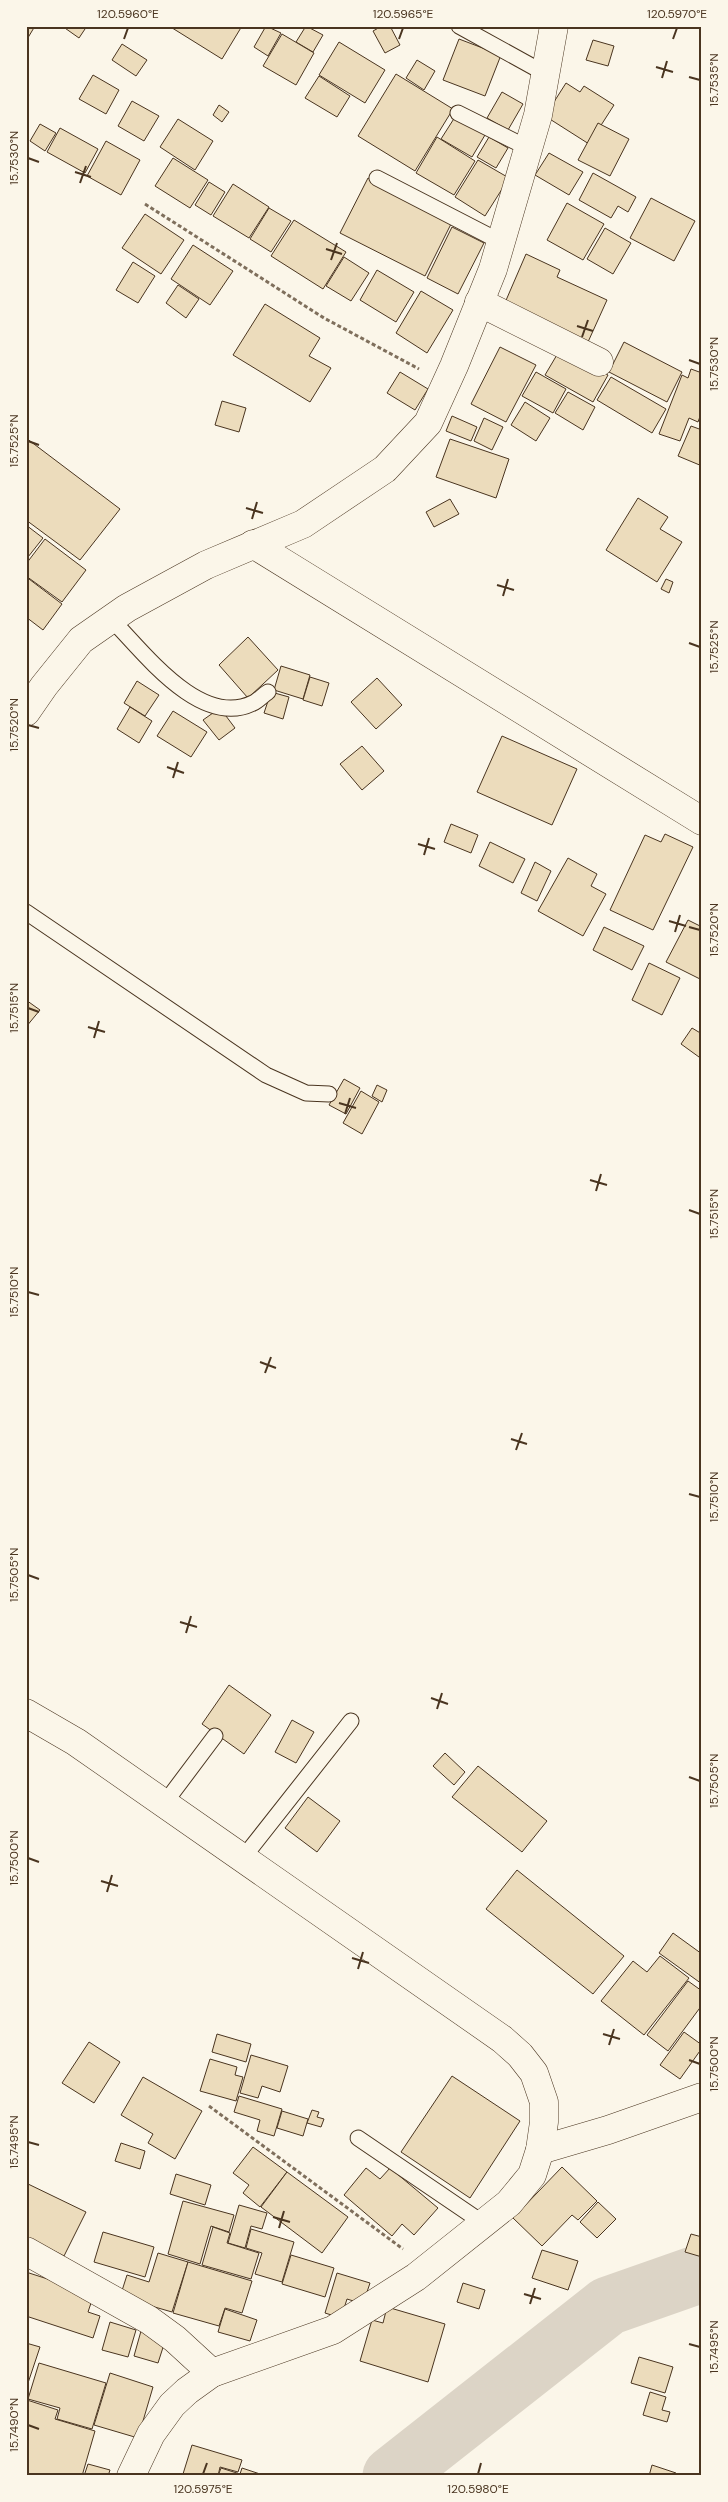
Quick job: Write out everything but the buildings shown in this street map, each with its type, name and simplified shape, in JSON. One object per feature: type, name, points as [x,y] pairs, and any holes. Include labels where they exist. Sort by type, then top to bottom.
[{"type":"street","points":[[26,712],[81,640],[111,619],[206,565],[303,524],[385,470],[428,423],[479,302],[500,242],[538,115],[554,26]]},
{"type":"street","points":[[479,302],[599,362]]},
{"type":"street","points":[[253,544],[702,821]]},
{"type":"street","points":[[26,1713],[76,1742],[455,2004],[520,2056],[534,2073],[544,2102],[544,2122],[540,2150],[532,2175],[509,2203],[428,2267],[333,2330],[212,2373],[172,2405],[151,2434],[131,2476]]},
{"type":"street","points":[[540,2150],[608,2130],[702,2097]]},
{"type":"street","points":[[26,2251],[149,2320],[176,2340],[212,2373]]},
{"type":"lane","points":[[458,26],[546,74]]},
{"type":"lane","points":[[458,113],[528,148]]},
{"type":"lane","points":[[377,178],[500,242]]},
{"type":"lane","points":[[111,619],[179,687],[196,699],[212,706],[230,708],[252,703],[268,692]]},
{"type":"lane","points":[[26,912],[266,1075],[306,1093],[329,1094]]},
{"type":"lane","points":[[243,1858],[351,1721]]},
{"type":"lane","points":[[164,1804],[215,1736]]},
{"type":"lane","points":[[358,2138],[483,2223]]},
{"type":"path","points":[[145,204],[324,318],[446,383]]},
{"type":"path","points":[[209,2106],[428,2267]]},
{"type":"waterway","points":[[392,2476],[608,2306],[702,2273]]}]
